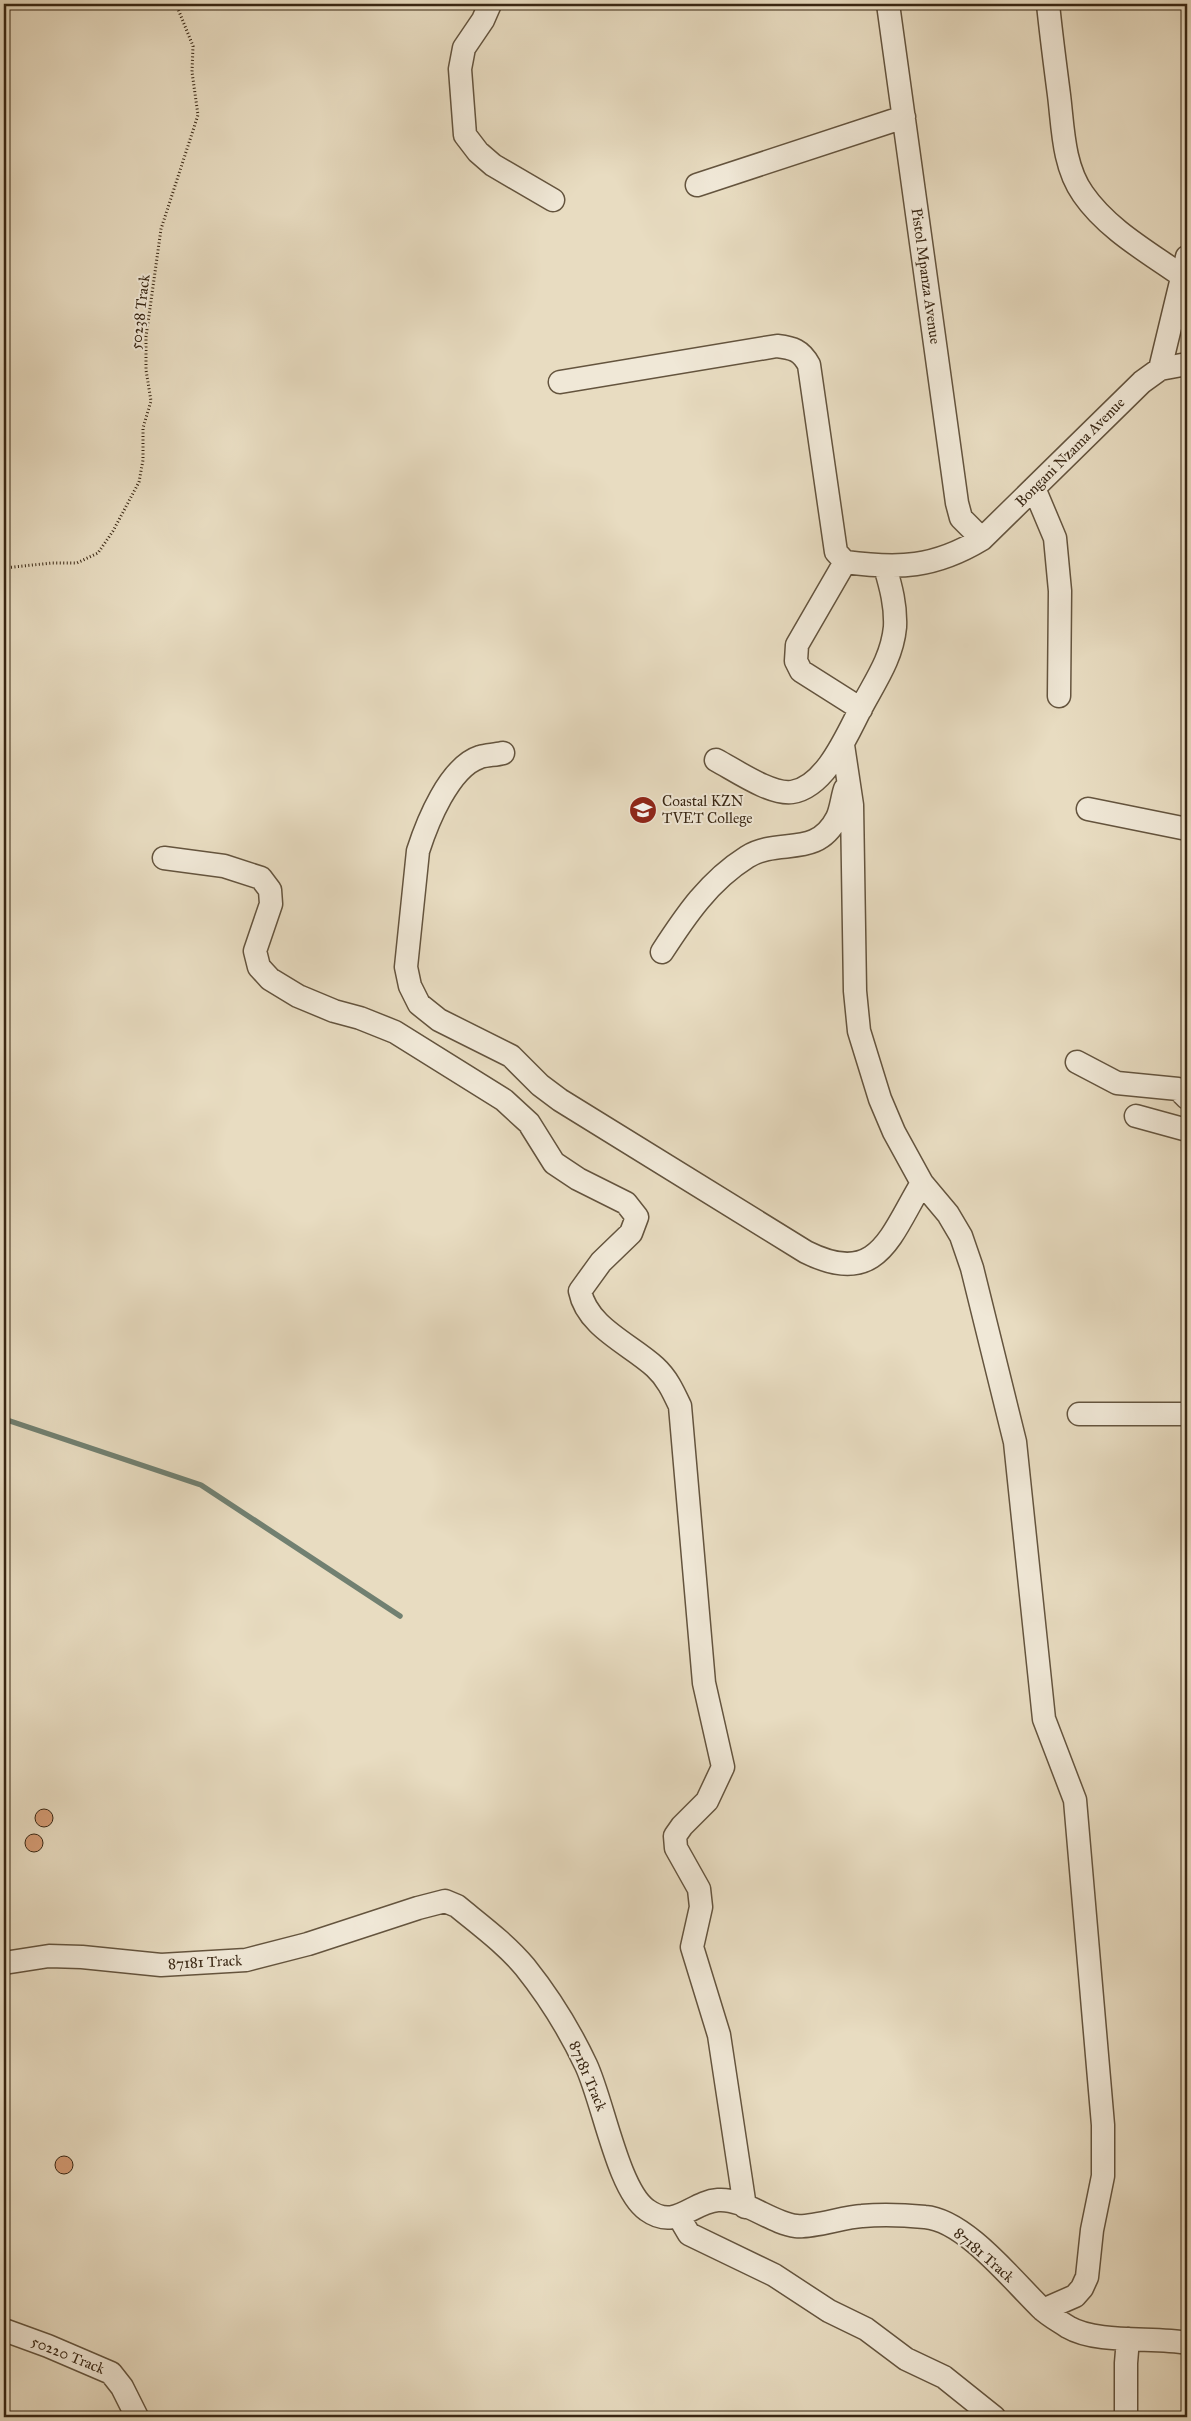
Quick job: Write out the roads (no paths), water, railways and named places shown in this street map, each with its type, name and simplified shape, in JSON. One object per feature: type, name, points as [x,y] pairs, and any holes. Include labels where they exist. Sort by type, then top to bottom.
[{"type":"street","points":[[490,4],[483,20],[464,48],[460,69],[466,135],[478,152],[493,165],[553,200]]},
{"type":"street","name":"Pistol Mpanza Avenue","points":[[888,4],[957,503],[961,518],[982,539]]},
{"type":"street","points":[[1048,4],[1064,142],[1070,169],[1081,192],[1097,212],[1121,233],[1185,266],[1160,369]]},
{"type":"street","points":[[697,185],[904,117]]},
{"type":"street","points":[[560,382],[777,346],[794,348],[804,355],[809,365],[833,538],[836,552],[845,562],[797,645],[796,661],[801,671],[861,709]]},
{"type":"street","name":"Bongani Nzama Avenue","points":[[845,562],[885,567],[907,566],[940,559],[961,552],[982,539],[1123,399],[1160,369],[1187,364]]},
{"type":"street","points":[[1034,488],[1055,538],[1060,591],[1059,696]]},
{"type":"street","points":[[716,760],[773,790],[791,792],[805,788],[818,777],[843,745],[878,681],[892,644],[895,626],[894,594],[885,567]]},
{"type":"street","points":[[843,745],[852,805],[855,991],[859,1031],[883,1107],[894,1132],[922,1183],[948,1214],[961,1236],[972,1268],[1015,1442],[1044,1719],[1075,1800],[1104,2125],[1103,2176],[1092,2230],[1087,2277],[1082,2288],[1075,2296],[1043,2310]]},
{"type":"street","points":[[503,753],[479,757],[464,767],[448,785],[429,821],[418,851],[406,967],[410,986],[419,1004],[439,1020],[512,1056],[540,1085],[560,1100],[825,1262],[845,1265],[865,1262],[881,1252],[922,1183]]},
{"type":"street","points":[[662,952],[690,908],[723,873],[749,856],[770,847],[808,845],[826,834],[837,818],[849,776]]},
{"type":"street","points":[[1088,809],[1187,829]]},
{"type":"street","points":[[164,858],[224,866],[261,878],[270,890],[271,904],[255,952],[259,967],[270,978],[298,996],[334,1011],[360,1018],[395,1032],[504,1100],[528,1123],[554,1163],[578,1179],[626,1203],[638,1217],[632,1233],[601,1262],[580,1291],[586,1310],[609,1332],[655,1367],[670,1385],[680,1406],[704,1683],[723,1767],[707,1801],[682,1826],[675,1836],[676,1848],[699,1889],[701,1908],[692,1947],[719,2035],[745,2207]]},
{"type":"street","points":[[1077,1062],[1117,1083],[1178,1089],[1187,1098]]},
{"type":"street","points":[[1136,1116],[1187,1130]]},
{"type":"street","points":[[1079,1414],[1187,1414]]},
{"type":"street","name":"87181 Track","points":[[4,1963],[49,1956],[82,1956],[162,1965],[246,1960],[308,1944],[445,1901],[457,1906],[524,1966],[556,2010],[598,2091],[621,2169],[636,2200],[648,2211],[663,2218],[678,2217],[705,2203],[718,2200],[732,2201],[796,2226],[863,2216],[928,2217],[951,2226],[977,2244],[1043,2310],[1071,2328],[1099,2336],[1187,2343]]},
{"type":"street","points":[[678,2217],[690,2234],[774,2276],[829,2311],[866,2329],[906,2359],[944,2377],[994,2417]]},
{"type":"street","name":"50220 Track","points":[[4,2330],[48,2346],[111,2373],[122,2387],[137,2417]]},
{"type":"street","points":[[1126,2417],[1128,2339]]},
{"type":"waterway","points":[[4,1419],[201,1485],[400,1616]]},
{"type":"place","name":"Coastal KZN TVET College","points":[[643,810]]}]
